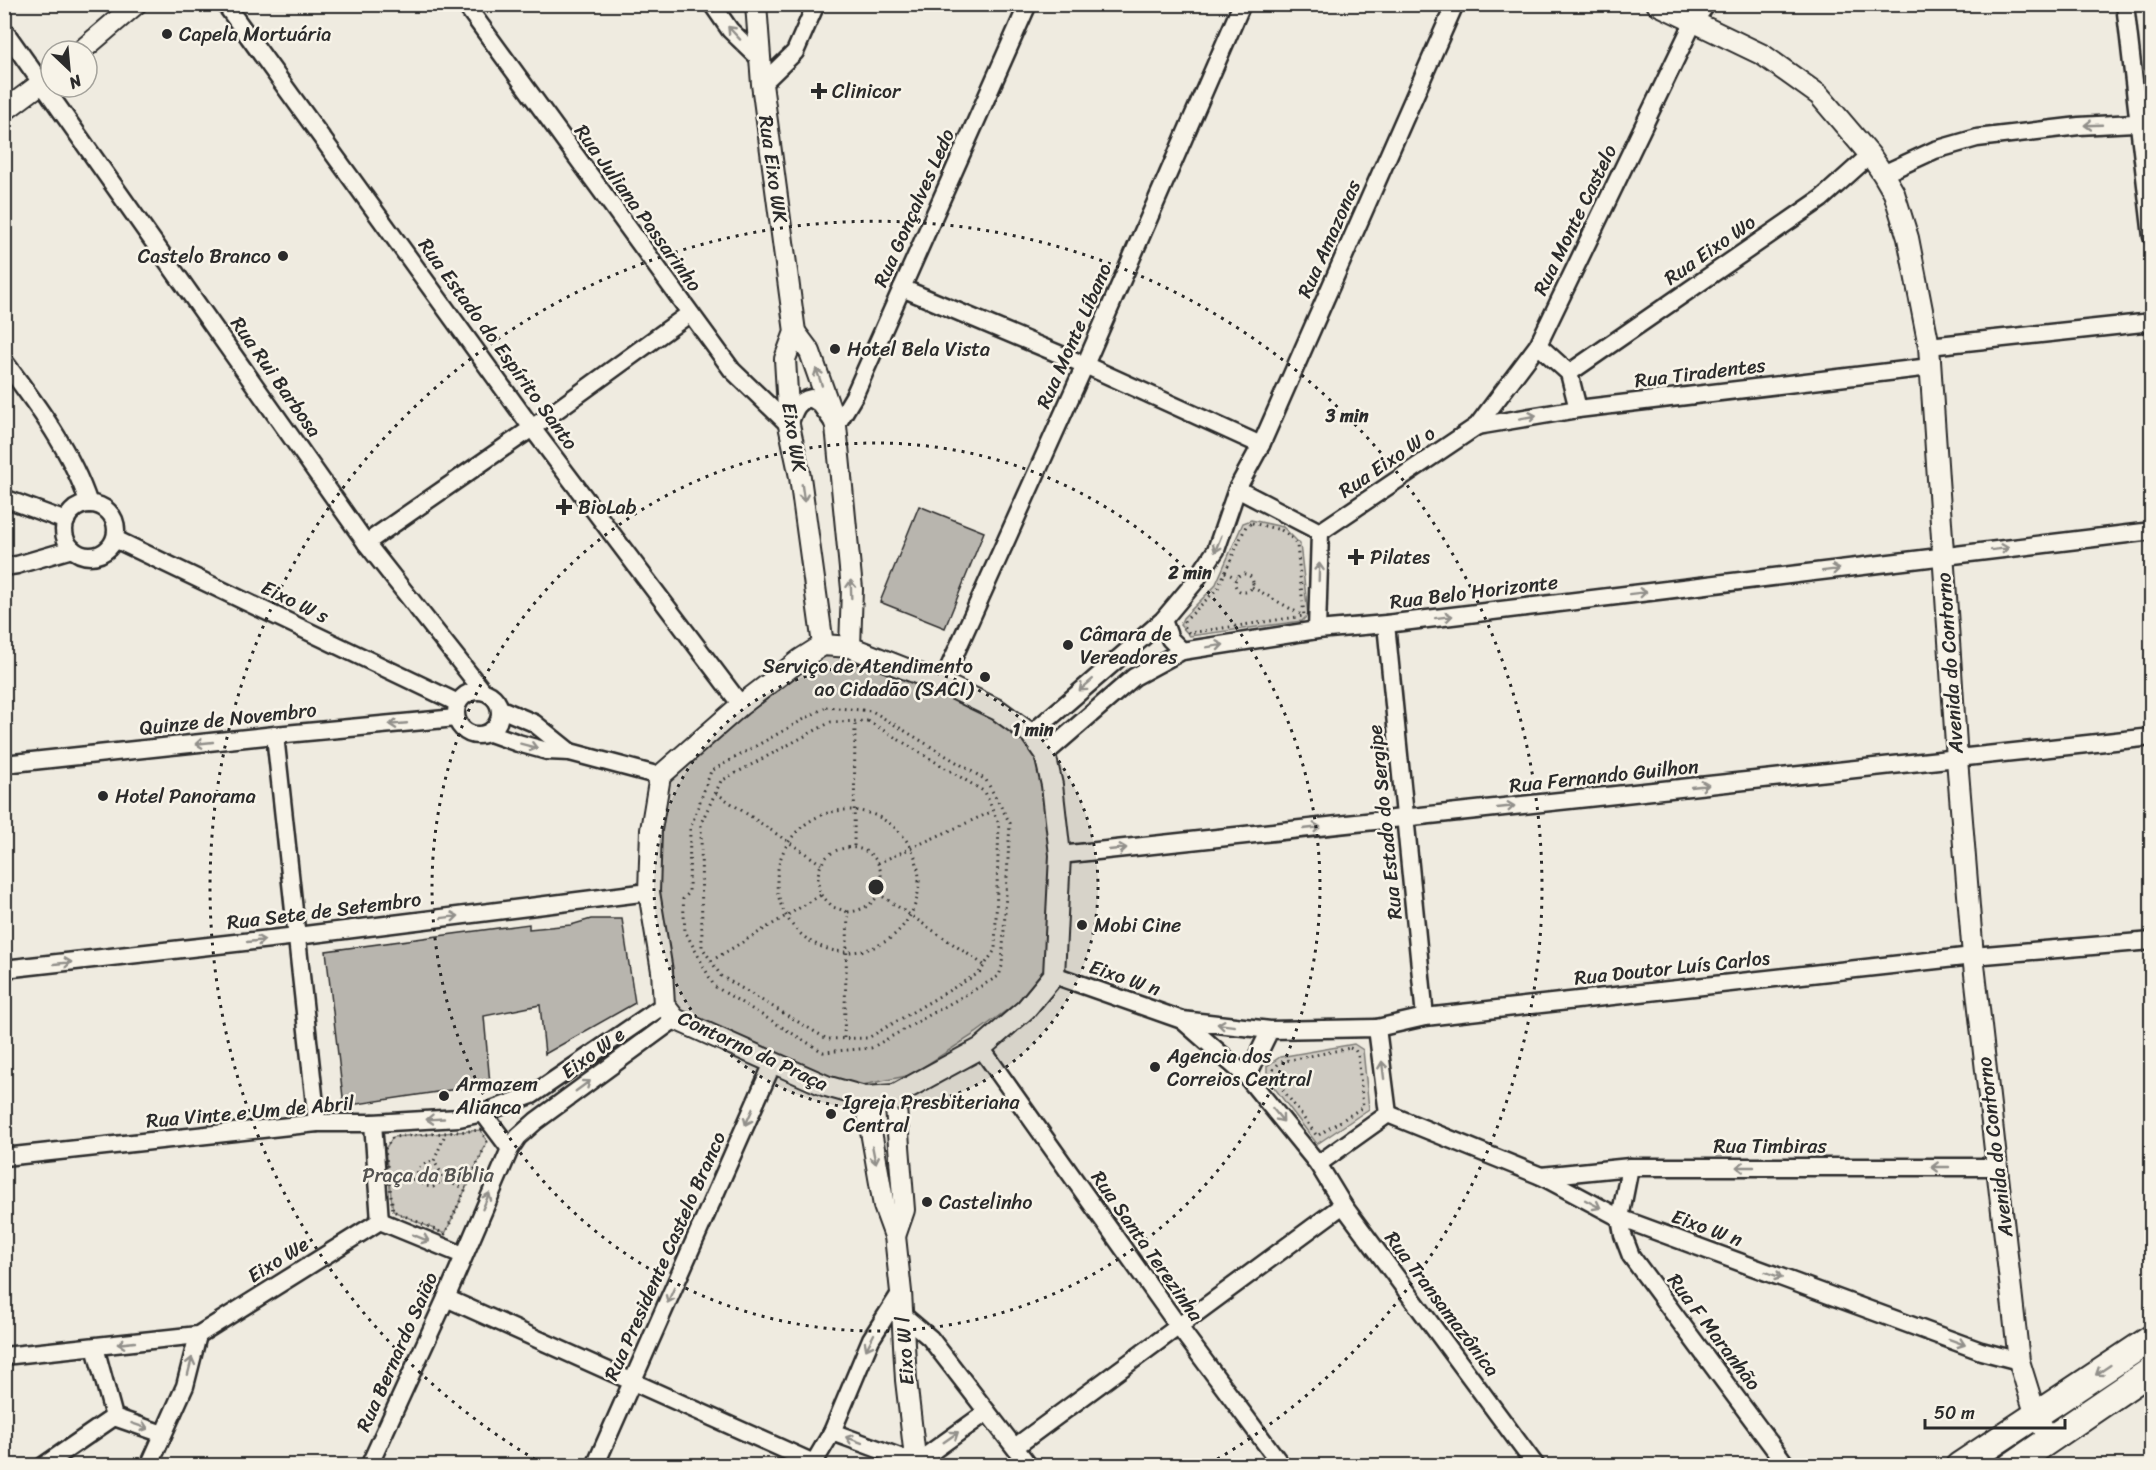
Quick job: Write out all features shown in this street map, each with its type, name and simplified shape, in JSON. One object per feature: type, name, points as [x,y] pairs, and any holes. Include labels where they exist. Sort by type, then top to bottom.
[{"type":"main road","points":[[1959,1466],[2151,1338]]},
{"type":"main road","points":[[2011,1466],[2151,1370]]},
{"type":"street","points":[[95,39],[136,4]]},
{"type":"street","name":"Rua Estado do Espírito Santo","points":[[225,4],[532,428],[741,705]]},
{"type":"street","name":"Rua Juliana Passarinho","points":[[465,4],[732,370],[789,425]]},
{"type":"street","points":[[712,4],[730,30],[760,59]]},
{"type":"street","name":"Rua Eixo WK","points":[[756,4],[762,84],[795,332]]},
{"type":"street","points":[[762,84],[795,52],[816,4]]},
{"type":"street","name":"Rua Gonçalves Ledo","points":[[836,426],[854,396],[1028,4]]},
{"type":"street","name":"Rua Monte Líbano","points":[[942,683],[1085,365],[1242,4]]},
{"type":"street","name":"Rua Amazonas","points":[[1030,734],[1163,620],[1194,583],[1216,550],[1238,489],[1261,445],[1455,4]]},
{"type":"street","name":"Avenida do Contorno","points":[[1657,4],[1763,55],[1819,95],[1870,154],[1883,174],[1894,193],[1908,238],[1929,346],[1956,759],[1973,956],[2019,1361],[2036,1416],[2050,1438]]},
{"type":"street","name":"Rua Monte Castelo","points":[[1477,426],[1538,345],[1694,21],[1707,4]]},
{"type":"street","points":[[2125,4],[2145,122],[2151,237]]},
{"type":"street","name":"Rua Rui Barbosa","points":[[4,30],[39,70]]},
{"type":"street","points":[[4,111],[39,85]]},
{"type":"street","name":"Rua Rui Barbosa","points":[[61,99],[366,543],[482,690]]},
{"type":"street","points":[[1883,174],[1935,150],[1977,138],[2079,126],[2145,122]]},
{"type":"street","name":"Rua Eixo Wo","points":[[1569,373],[1821,199],[1870,154]]},
{"type":"street","points":[[902,288],[1085,365],[1261,445]]},
{"type":"street","points":[[366,543],[532,428],[689,314]]},
{"type":"street","points":[[1929,346],[2151,322]]},
{"type":"street","name":"Eixo WK","points":[[795,332],[785,359],[789,425],[800,477],[824,645]]},
{"type":"street","name":"Eixo WK","points":[[795,332],[810,352],[836,426]]},
{"type":"street","points":[[1538,345],[1569,373],[1578,409]]},
{"type":"street","points":[[4,361],[60,442],[80,477],[89,504]]},
{"type":"street","name":"Rua Tiradentes","points":[[1477,426],[1578,409],[1929,367]]},
{"type":"street","points":[[789,425],[795,407],[803,400],[811,398],[820,404],[836,426],[852,589],[850,647]]},
{"type":"street","name":"Rua Eixo W o","points":[[1320,532],[1477,426]]},
{"type":"street","points":[[1238,489],[1320,532],[1317,630]]},
{"type":"street","points":[[4,498],[66,521]]},
{"type":"street","points":[[89,504],[99,505],[108,510],[114,519],[116,529],[115,539],[109,547],[101,554],[91,556],[72,549],[66,541],[64,531],[71,512],[79,506],[89,504]]},
{"type":"street","name":"Rua Belo Horizonte","points":[[1045,754],[1134,677],[1182,651],[1317,630],[1386,624],[2151,531]]},
{"type":"street","name":"Eixo W s","points":[[115,539],[457,711],[464,730],[476,736],[490,733],[547,751],[570,752],[660,776]]},
{"type":"street","points":[[4,567],[72,549]]},
{"type":"street","points":[[1163,620],[1170,639],[1182,651]]},
{"type":"street","name":"Rua Estado do Sergipe","points":[[1386,624],[1425,1017]]},
{"type":"street","points":[[660,776],[741,705],[801,659],[824,645],[850,647],[942,683],[998,710],[1030,734],[1045,754],[1052,785],[1060,855],[1054,975]]},
{"type":"street","points":[[457,711],[464,695],[482,690]]},
{"type":"street","name":"Eixo W s","points":[[482,690],[495,696],[501,709],[534,723],[570,752]]},
{"type":"street","points":[[490,733],[499,723],[501,709]]},
{"type":"street","name":"Quinze de Novembro","points":[[4,764],[275,735],[457,711]]},
{"type":"street","points":[[275,735],[317,1123]]},
{"type":"street","name":"Rua Fernando Guilhon","points":[[1060,855],[2151,737]]},
{"type":"street","name":"Contorno da Praça","points":[[660,776],[651,830],[649,892],[670,1012],[773,1063],[826,1086],[865,1097],[895,1095],[981,1048],[1026,1009],[1054,975]]},
{"type":"street","name":"Rua Sete de Setembro","points":[[4,969],[297,936],[649,892]]},
{"type":"street","name":"Rua Doutor Luís Carlos","points":[[1182,1020],[1270,1030],[1377,1028],[1425,1017],[1973,956],[2151,940]]},
{"type":"street","name":"Eixo W n","points":[[1054,975],[1182,1020]]},
{"type":"street","name":"Eixo W e","points":[[532,1095],[670,1012]]},
{"type":"street","name":"Eixo W e","points":[[510,1149],[518,1137],[536,1121],[670,1012]]},
{"type":"street","name":"Rua Transamazônica","points":[[1182,1020],[1247,1077],[1318,1164],[1343,1205],[1536,1466]]},
{"type":"street","points":[[1318,1164],[1389,1114],[1377,1028]]},
{"type":"street","points":[[1247,1077],[1270,1030]]},
{"type":"street","name":"Rua Santa Terezinha","points":[[981,1048],[1179,1327],[1282,1466]]},
{"type":"street","name":"Rua Presidente Castelo Branco","points":[[595,1466],[773,1063]]},
{"type":"street","name":"Rua Vinte e Um de Abril","points":[[4,1157],[317,1123],[373,1123],[459,1118],[483,1113],[532,1095]]},
{"type":"street","name":"Eixo W l","points":[[895,1095],[904,1210],[895,1236]]},
{"type":"street","name":"Eixo W l","points":[[865,1097],[884,1206],[895,1236],[903,1316],[906,1380],[916,1464]]},
{"type":"street","points":[[483,1113],[510,1149]]},
{"type":"street","name":"Eixo W n","points":[[1389,1114],[1541,1176],[1620,1218],[1981,1351],[2019,1361]]},
{"type":"street","points":[[373,1123],[380,1221],[463,1255]]},
{"type":"street","name":"Rua Bernardo Saião","points":[[369,1466],[446,1298],[510,1149]]},
{"type":"street","points":[[1620,1218],[1630,1167]]},
{"type":"street","name":"Rua Timbiras","points":[[1541,1176],[1630,1167],[1998,1167]]},
{"type":"street","points":[[1015,1447],[1343,1205]]},
{"type":"street","name":"Rua F Maranhão","points":[[1620,1218],[1623,1235],[1631,1256],[1787,1466]]},
{"type":"street","name":"Eixo We","points":[[198,1335],[380,1221]]},
{"type":"street","points":[[446,1298],[813,1464],[832,1432],[871,1339],[901,1292]]},
{"type":"street","points":[[903,1316],[930,1338],[1029,1466]]},
{"type":"street","points":[[4,1356],[198,1335],[185,1386],[149,1466]]},
{"type":"street","points":[[95,1347],[114,1417]]},
{"type":"street","points":[[832,1432],[916,1464],[987,1412]]},
{"type":"street","points":[[114,1417],[163,1434]]},
{"type":"street","points":[[43,1466],[114,1417]]},
{"type":"path","points":[[1248,524],[1281,530],[1289,535],[1297,545],[1304,616],[1189,633],[1184,622],[1218,588],[1248,524]]},
{"type":"path","points":[[1225,572],[1236,578]]},
{"type":"path","points":[[1244,573],[1250,576],[1253,581],[1252,587],[1245,592],[1239,590],[1235,583],[1236,578],[1244,573]]},
{"type":"path","points":[[1252,587],[1304,616]]},
{"type":"path","points":[[826,706],[872,711],[986,780],[1010,823],[1002,966],[999,976],[871,1048],[823,1052],[714,986],[685,931],[683,899],[689,893],[690,829],[711,771],[826,706]]},
{"type":"path","points":[[868,721],[985,792],[999,824],[995,950],[979,973],[868,1038],[827,1039],[721,976],[702,947],[700,823],[716,792],[721,781],[831,722],[868,721]]},
{"type":"path","points":[[854,846],[855,722]]},
{"type":"path","points":[[716,792],[821,864]]},
{"type":"path","points":[[837,810],[854,810],[883,818],[895,827],[911,848],[919,873],[919,886],[911,915],[889,939],[864,950],[846,952],[810,942],[785,916],[776,888],[777,867],[788,842],[812,819],[837,810]]},
{"type":"path","points":[[878,863],[993,811]]},
{"type":"path","points":[[854,846],[873,855],[883,881],[879,894],[870,904],[848,912],[833,907],[821,895],[817,885],[818,870],[826,856],[835,850],[854,846]]},
{"type":"path","points":[[879,894],[985,965]]},
{"type":"path","points":[[711,961],[821,895]]},
{"type":"path","points":[[844,1038],[848,912]]},
{"type":"path","points":[[1350,1048],[1355,1050],[1358,1055],[1363,1107],[1317,1136],[1275,1079],[1273,1070],[1280,1062],[1350,1048]]},
{"type":"path","points":[[482,1130],[487,1142],[446,1234],[393,1211],[385,1149],[393,1137],[446,1133],[482,1130]]},
{"type":"path","points":[[446,1133],[434,1161],[420,1166],[416,1171],[417,1179],[424,1186],[434,1186],[442,1181],[466,1188]]},
{"type":"path","points":[[434,1161],[440,1171],[442,1181]]},
{"type":"path","points":[[389,1181],[417,1179]]},
{"type":"green space","points":[[1251,520],[1283,527],[1300,544],[1308,615],[1302,621],[1190,636],[1180,625],[1183,618],[1215,586],[1243,523]]},
{"type":"green space","points":[[834,645],[940,688],[993,719],[1028,735],[1042,755],[1053,855],[1050,969],[1023,998],[976,1033],[911,1075],[853,1087],[776,1057],[670,1008],[652,891],[662,777]]},
{"type":"green space","points":[[1354,1044],[1363,1050],[1369,1109],[1317,1144],[1267,1078],[1267,1066],[1280,1057]]},
{"type":"green space","name":"Praça da Bíblia","points":[[481,1130],[487,1142],[445,1234],[393,1211],[385,1149],[393,1137]]},
{"type":"building","points":[[919,506],[984,532],[945,628],[880,602]]},
{"type":"building","points":[[591,919],[622,919],[635,1003],[545,1054],[540,1005],[484,1016],[490,1084],[344,1106],[326,951],[529,924],[529,929],[571,925]]},
{"type":"place","name":"Capela Mortuária","points":[[167,34]]},
{"type":"place","name":"Clinicor","points":[[819,91]]},
{"type":"place","name":"Castelo Branco","points":[[283,256]]},
{"type":"place","name":"Hotel Bela Vista","points":[[835,349]]},
{"type":"place","name":"BioLab","points":[[564,507]]},
{"type":"place","name":"Pilates","points":[[1356,557]]},
{"type":"place","name":"Câmara de Vereadores","points":[[1068,645]]},
{"type":"place","name":"Serviço de Atendimento ao Cidadão (SACI)","points":[[985,677]]},
{"type":"place","name":"Hotel Panorama","points":[[103,796]]},
{"type":"place","name":"Mobi Cine","points":[[1082,925]]},
{"type":"place","name":"Agencia dos Correios Central","points":[[1155,1067]]},
{"type":"place","name":"Armazem Alianca","points":[[444,1096]]},
{"type":"place","name":"Igreja Presbiteriana Central","points":[[831,1114]]},
{"type":"place","name":"Castelinho","points":[[927,1202]]}]
